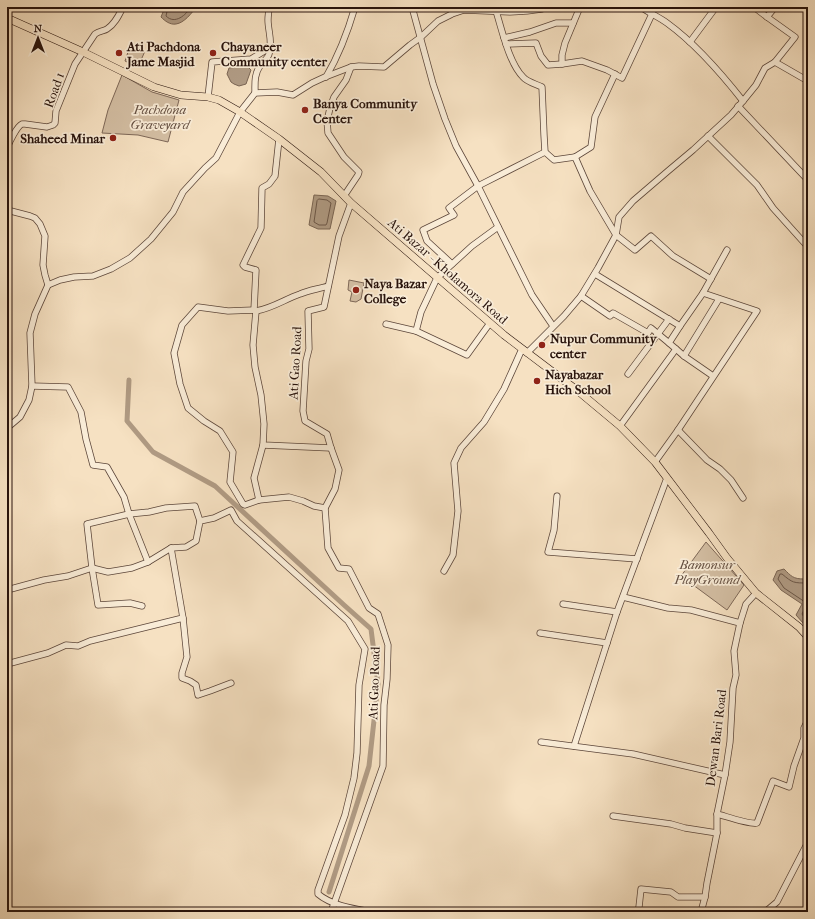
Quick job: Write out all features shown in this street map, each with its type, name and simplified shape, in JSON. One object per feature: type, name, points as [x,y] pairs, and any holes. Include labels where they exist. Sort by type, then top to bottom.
[{"type":"main road","name":"Ati Bazar - Kholamora Road","points":[[7,18],[83,52],[154,87],[180,95],[208,97],[219,100],[240,112],[321,172],[351,203],[490,323],[524,351],[578,391],[620,426],[655,462],[727,558],[756,593],[799,627],[808,637]]},
{"type":"street","points":[[83,52],[95,34],[112,25],[123,7]]},
{"type":"street","points":[[48,285],[60,280],[93,276],[130,258],[151,239],[172,212],[183,192],[216,158],[240,112],[255,93],[257,72],[269,56],[271,38],[268,20],[269,7]]},
{"type":"street","points":[[326,77],[334,64],[342,45],[351,23],[355,7]]},
{"type":"street","points":[[412,7],[429,69],[445,119],[456,146],[478,186],[532,295],[553,326]]},
{"type":"street","points":[[255,93],[277,92],[293,95],[312,83],[351,67],[384,67],[421,37],[438,20],[464,10],[527,11],[542,9],[545,7]]},
{"type":"street","points":[[562,64],[562,55],[565,43],[580,7]]},
{"type":"street","points":[[641,7],[667,24],[690,42],[726,79],[743,100]]},
{"type":"street","points":[[690,42],[716,7]]},
{"type":"street","points":[[444,571],[453,555],[458,511],[454,463],[461,448],[484,422],[504,389],[524,351],[564,316],[581,296],[616,235],[619,217],[668,170],[693,150],[731,115],[756,85],[765,68],[776,62],[795,37],[754,7]]},
{"type":"street","points":[[767,17],[775,7]]},
{"type":"street","points":[[496,11],[514,64],[523,78],[542,87],[545,152],[554,160],[575,157],[591,147],[595,117],[615,74]]},
{"type":"street","points":[[505,41],[536,43],[541,56],[548,65],[582,61],[608,70],[622,78],[652,14]]},
{"type":"street","points":[[505,41],[556,23],[573,23]]},
{"type":"street","points":[[208,97],[212,62],[251,59],[271,47]]},
{"type":"street","name":"Road 1","points":[[7,148],[8,144],[22,124],[47,127],[55,123],[56,111],[75,64],[83,52]]},
{"type":"street","points":[[776,62],[808,81]]},
{"type":"street","points":[[344,196],[359,172],[344,157],[328,133],[327,121],[334,97],[346,80],[351,67]]},
{"type":"street","points":[[738,106],[808,180]]},
{"type":"street","points":[[708,136],[757,185],[773,208],[808,247]]},
{"type":"street","points":[[259,500],[254,478],[263,446],[264,424],[261,395],[255,368],[254,345],[256,270],[245,267],[244,263],[262,228],[262,188],[269,184],[275,176],[279,140]]},
{"type":"street","points":[[452,264],[427,241],[423,230],[454,215],[449,208],[478,186],[545,152]]},
{"type":"street","points":[[575,157],[590,191],[616,235],[635,250],[650,236],[673,256],[711,279]]},
{"type":"street","points":[[325,508],[314,506],[289,497],[259,500],[245,506],[243,504],[230,482],[233,452],[220,430],[204,421],[188,408],[180,384],[174,354],[182,325],[198,307],[228,312],[264,310],[301,293],[328,286],[339,236],[351,203]]},
{"type":"street","points":[[7,210],[36,218],[40,224],[45,236],[43,265],[48,285],[35,314],[30,333],[32,386],[29,400],[20,417],[7,428]]},
{"type":"street","points":[[416,331],[421,312],[438,278],[472,246],[498,227]]},
{"type":"street","points":[[669,342],[703,292],[727,250]]},
{"type":"street","points":[[595,274],[680,326]]},
{"type":"street","name":"Ati Gao Road","points":[[328,286],[324,307],[308,311],[309,349],[306,361],[303,411],[305,422],[327,434],[339,470],[334,489],[325,508],[328,548],[339,568],[349,569],[369,608],[378,614],[388,645],[387,679],[384,705],[383,766],[331,912]]},
{"type":"street","points":[[655,462],[757,312],[703,292]]},
{"type":"street","points":[[581,296],[610,316],[613,313],[648,333],[651,328],[684,356],[713,376]]},
{"type":"street","points":[[684,356],[719,299]]},
{"type":"street","points":[[628,374],[669,319]]},
{"type":"street","points":[[386,324],[416,331],[467,355],[490,323]]},
{"type":"street","points":[[620,426],[676,349]]},
{"type":"street","points":[[32,386],[68,387],[81,412],[93,465],[107,467],[124,497],[148,562]]},
{"type":"street","points":[[678,430],[707,460],[720,469],[731,480],[743,498]]},
{"type":"street","points":[[263,446],[331,448]]},
{"type":"street","points":[[574,746],[617,612],[666,478]]},
{"type":"street","points":[[557,496],[554,530],[548,552],[637,558]]},
{"type":"street","points":[[7,590],[44,580],[68,576],[92,568],[108,572],[132,568],[148,562],[171,548],[186,547],[196,541],[200,521],[195,506],[166,508],[149,512],[129,514],[88,524],[92,568],[98,605],[130,603],[142,606]]},
{"type":"street","points":[[200,521],[214,518],[231,510],[236,520],[348,621],[365,649],[359,685],[357,753],[354,778],[345,816],[318,890],[318,894],[323,899],[334,903],[373,912]]},
{"type":"street","points":[[171,548],[188,657],[182,673],[182,678],[196,685],[198,694],[231,683]]},
{"type":"street","name":"Dewan Bari Road","points":[[701,912],[717,833],[717,814],[730,742],[733,688],[736,675],[734,651],[746,604],[756,593]]},
{"type":"street","points":[[623,597],[668,608],[691,610],[740,623]]},
{"type":"street","points":[[563,604],[617,612]]},
{"type":"street","points":[[7,664],[48,653],[66,645],[78,646],[90,641],[183,618]]},
{"type":"street","points":[[540,633],[607,643]]},
{"type":"street","points":[[717,814],[752,824],[757,823],[773,781],[789,787],[794,766],[804,738],[804,728],[808,720]]},
{"type":"street","points":[[541,742],[633,754],[725,775]]},
{"type":"street","points":[[613,816],[671,824],[685,828],[717,833]]},
{"type":"street","points":[[765,912],[777,902],[808,842]]},
{"type":"street","points":[[637,912],[641,889],[672,892],[678,897],[705,897]]},
{"type":"green space","points":[[130,46],[145,51],[138,67],[125,61]]},
{"type":"green space","name":"Pachdona Graveyard","points":[[122,75],[152,92],[179,100],[168,142],[138,135],[102,133],[108,110]]},
{"type":"green space","points":[[349,280],[364,283],[361,299],[356,302],[350,301],[352,292],[348,290]]},
{"type":"green space","name":"Bamonsur PlayGround","points":[[706,542],[744,585],[727,610],[681,576]]},
{"type":"water","points":[[165,7],[196,7],[185,20],[172,24],[161,17]]},
{"type":"water","points":[[248,67],[251,70],[246,84],[239,86],[231,82],[227,74],[229,68]]},
{"type":"water","points":[[314,195],[328,196],[336,201],[330,229],[318,229],[309,225]]},
{"type":"water","points":[[784,569],[795,578],[804,579],[804,577],[808,580],[808,632],[796,615],[802,604],[781,590],[773,580],[777,571]]},
{"type":"waterway","points":[[129,380],[127,421],[153,452],[215,486],[371,629],[378,684],[369,766],[329,892]]},
{"type":"place","name":"Ati Pachdona Jame Masjid","points":[[119,53]]},
{"type":"place","name":"Chayaneer Community center","points":[[213,53]]},
{"type":"place","name":"Banya Community Center","points":[[305,110]]},
{"type":"place","name":"Shaheed Minar","points":[[113,138]]},
{"type":"place","name":"Naya Bazar College","points":[[356,290]]},
{"type":"place","name":"Nupur Community center","points":[[542,345]]},
{"type":"place","name":"Nayabazar Hich School","points":[[537,381]]}]
